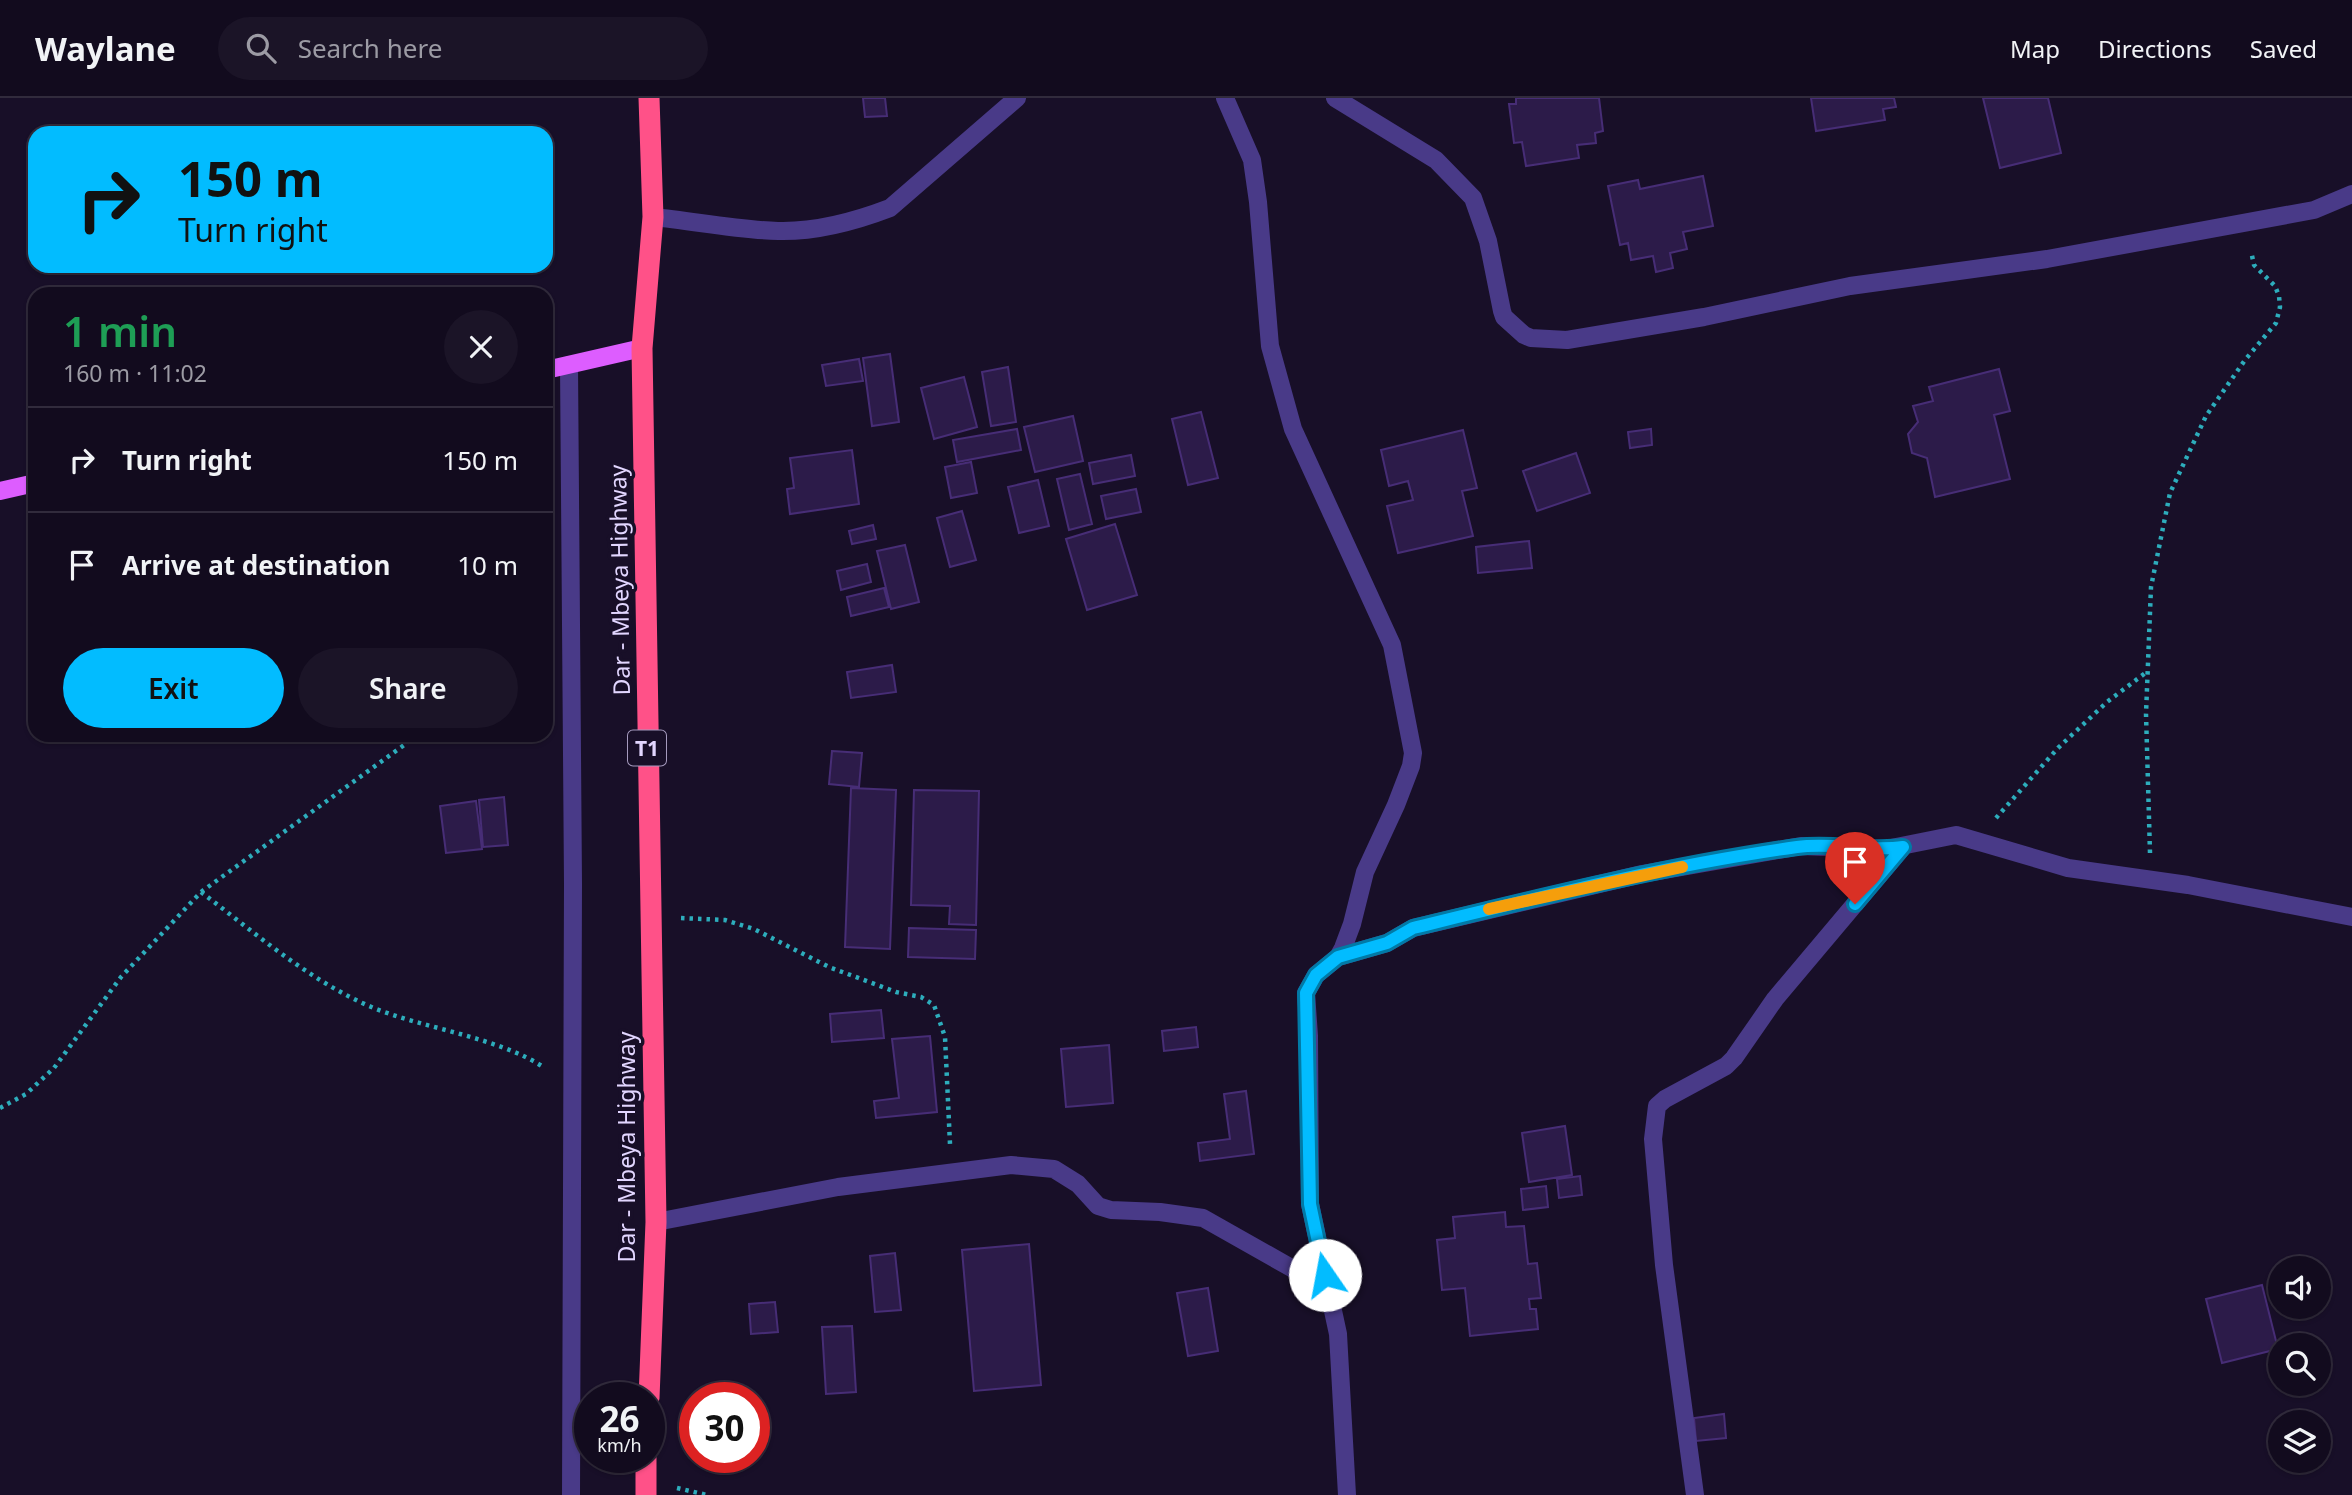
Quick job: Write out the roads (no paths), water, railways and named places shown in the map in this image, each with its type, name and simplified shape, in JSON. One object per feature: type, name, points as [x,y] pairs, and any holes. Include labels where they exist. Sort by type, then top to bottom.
[{"type":"highway","name":"Dar - Mbeya Highway","points":[[649,98],[653,217],[642,348],[656,1222],[650,1382]]},
{"type":"highway","points":[[646,1473],[646,1495]]},
{"type":"main road","points":[[553,368],[642,348]]},
{"type":"main road","points":[[0,491],[28,485]]},
{"type":"street","points":[[653,217],[778,231],[807,230],[866,217],[890,208],[1017,98]]},
{"type":"street","points":[[1225,98],[1252,160],[1270,346],[1293,429],[1392,645],[1413,753],[1400,795],[1365,872],[1352,924],[1338,957]]},
{"type":"street","points":[[1335,98],[1436,160],[1473,198],[1488,241],[1504,317],[1531,338],[1567,340],[1704,317],[1850,286],[2048,260],[2314,210],[2352,194]]},
{"type":"street","points":[[569,365],[573,870],[570,1495]]},
{"type":"street","points":[[1347,1495],[1338,1334],[1310,1204],[1306,993],[1316,975],[1338,957],[1387,943],[1413,928],[1642,874],[1801,846],[1886,849],[1956,835],[2068,868],[2151,879],[2352,917]]},
{"type":"street","points":[[1695,1495],[1664,1265],[1653,1139],[1657,1106],[1726,1066],[1734,1058],[1775,999],[1903,847]]},
{"type":"street","points":[[656,1222],[838,1187],[950,1172],[1012,1165],[1054,1169],[1078,1184],[1098,1206],[1111,1210],[1160,1212],[1203,1218],[1295,1270],[1330,1298]]}]
